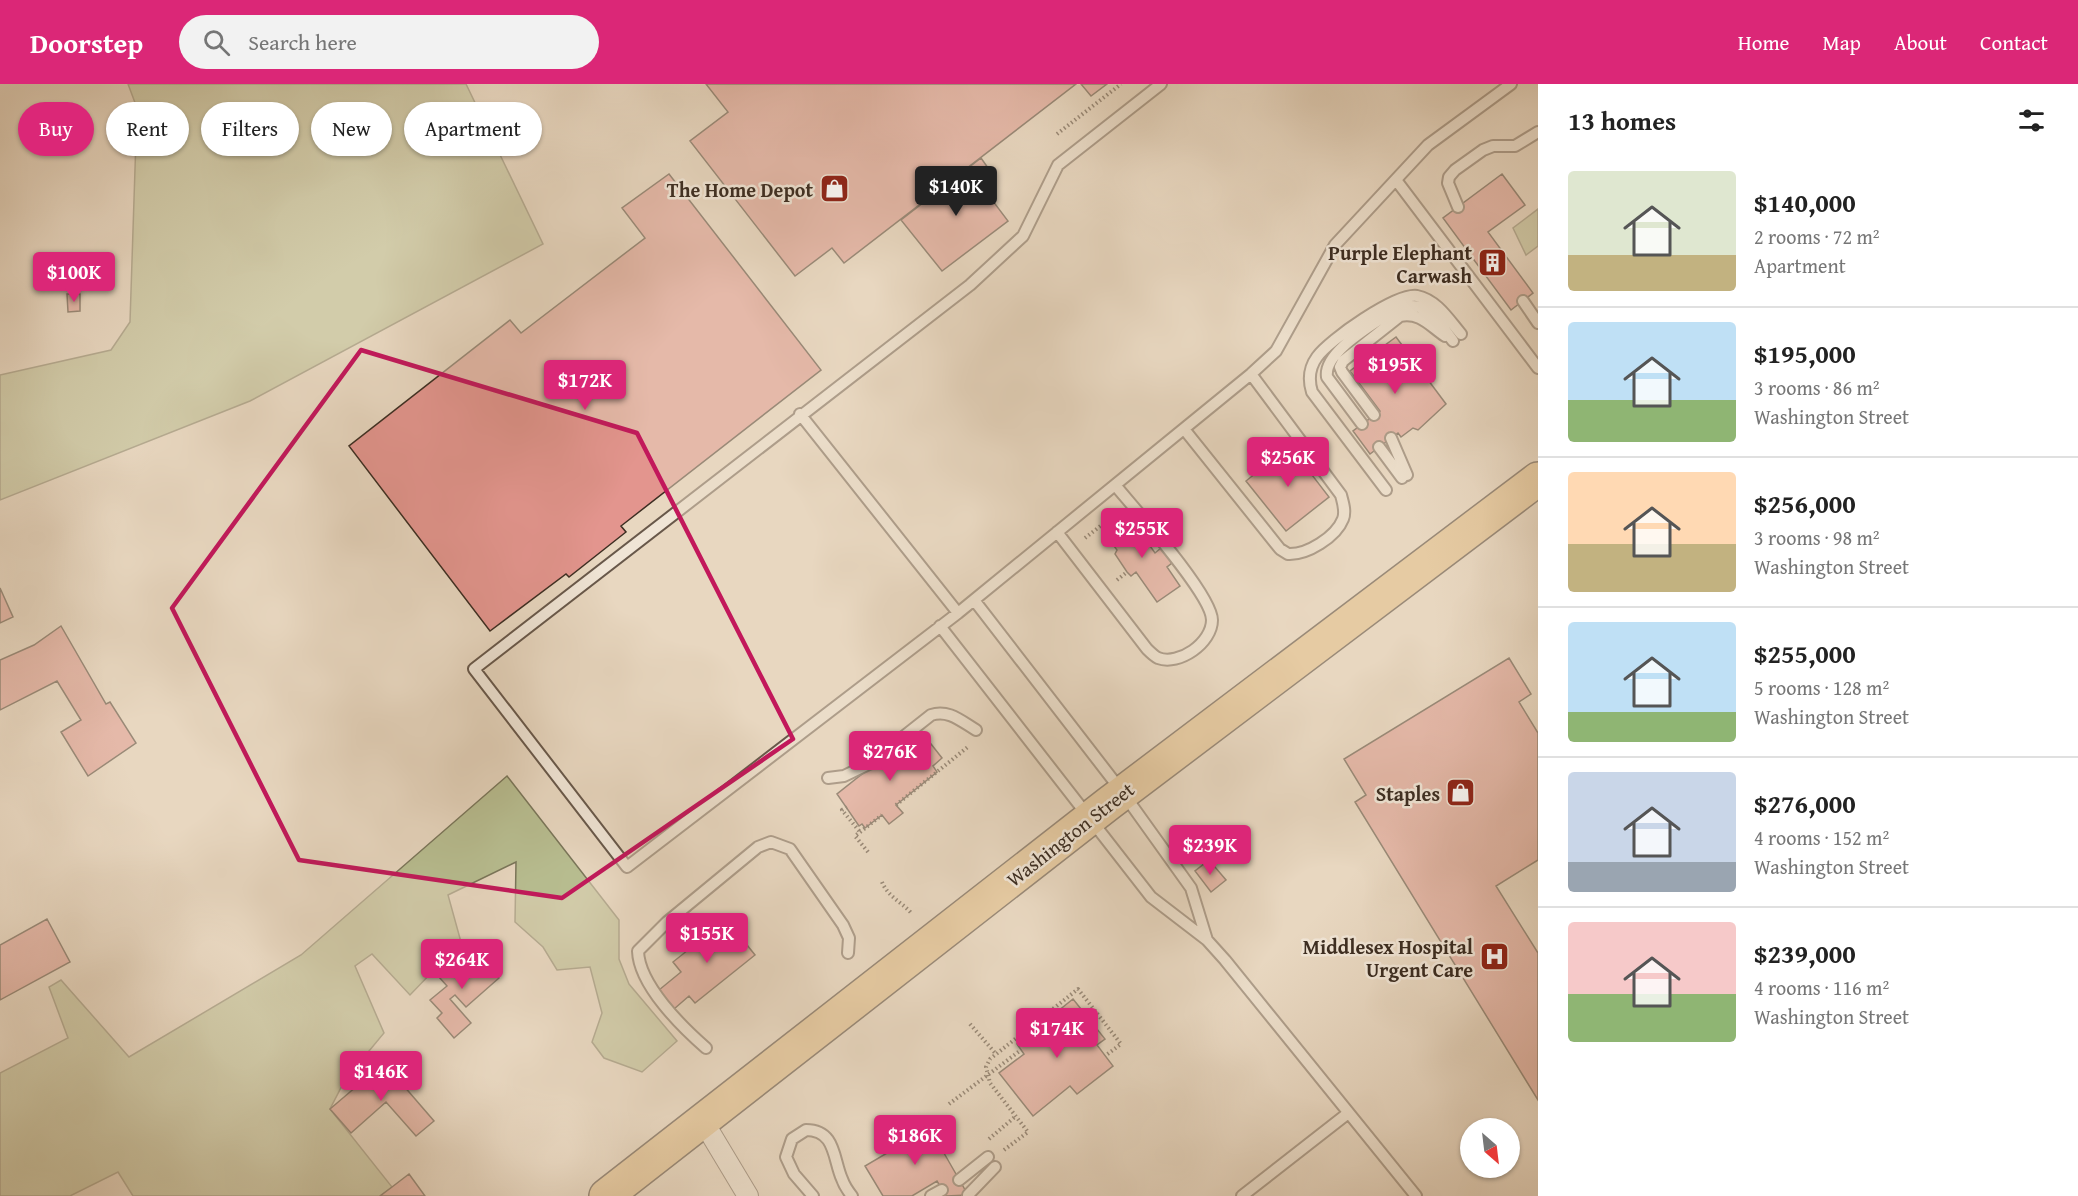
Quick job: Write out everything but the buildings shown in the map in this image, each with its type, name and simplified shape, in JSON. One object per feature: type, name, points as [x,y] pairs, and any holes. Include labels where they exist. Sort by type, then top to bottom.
[{"type":"highway","name":"Washington Street","points":[[606,1196],[1090,818],[1326,642],[1538,479]]},
{"type":"street","points":[[702,1120],[748,1196]]},
{"type":"lane","points":[[1161,84],[1058,165],[1023,236],[970,285],[474,669],[627,867],[958,613],[1251,374],[1276,351],[1335,245],[1428,145],[1511,84]]},
{"type":"lane","points":[[1458,207],[1448,183],[1449,177],[1455,170],[1483,150],[1493,146],[1515,146],[1538,132]]},
{"type":"lane","points":[[1396,180],[1537,369]]},
{"type":"lane","points":[[1386,490],[1312,392],[1309,380],[1313,364],[1322,351],[1388,303],[1402,296],[1428,300],[1443,311],[1457,337]]},
{"type":"lane","points":[[1523,301],[1538,324]]},
{"type":"lane","points":[[1362,424],[1327,377],[1327,368],[1333,355],[1392,311],[1403,306],[1415,305],[1426,310],[1457,337]]},
{"type":"lane","points":[[1374,415],[1341,370],[1343,362],[1400,316],[1411,314],[1421,317],[1457,337]]},
{"type":"lane","points":[[1184,429],[1280,549],[1288,554],[1306,552],[1329,535],[1343,519],[1341,495],[1251,374]]},
{"type":"lane","points":[[801,414],[958,613]]},
{"type":"lane","points":[[1379,447],[1405,476],[1391,438]]},
{"type":"lane","points":[[1057,532],[1147,649],[1157,657],[1169,659],[1184,656],[1203,642],[1212,620],[1202,596],[1179,563],[1115,484]]},
{"type":"lane","points":[[974,600],[1123,793],[1191,888],[1207,940]]},
{"type":"lane","points":[[940,626],[1151,897],[1207,940],[1416,1196]]},
{"type":"lane","points":[[828,778],[844,776],[862,768],[931,715],[939,712],[948,713],[976,730]]},
{"type":"lane","points":[[706,1047],[686,1030],[659,999],[643,970],[638,951],[640,945],[667,921],[758,847],[771,842],[790,849],[843,925],[849,938],[848,952]]},
{"type":"lane","points":[[1242,1196],[1347,1114]]},
{"type":"lane","points":[[813,1196],[794,1174],[786,1157],[792,1139],[807,1130],[819,1131],[830,1140],[842,1180],[852,1196]]},
{"type":"lane","points":[[959,1180],[988,1157]]},
{"type":"lane","points":[[968,1195],[995,1167]]},
{"type":"lane","points":[[931,1196],[942,1190]]},
{"type":"path","points":[[1057,134],[1121,84]]},
{"type":"path","points":[[1091,546],[1085,537],[1112,517]]},
{"type":"path","points":[[1110,571],[1123,588]]},
{"type":"path","points":[[1117,580],[1127,572]]},
{"type":"path","points":[[896,805],[972,743]]},
{"type":"path","points":[[847,807],[842,810],[860,832]]},
{"type":"path","points":[[868,852],[855,836],[882,815]]},
{"type":"path","points":[[882,882],[890,896],[900,900],[912,914]]},
{"type":"path","points":[[1000,1154],[1028,1132],[987,1076],[986,1066],[996,1054],[1078,989],[1121,1044],[1105,1056]]},
{"type":"path","points":[[970,1024],[996,1054]]},
{"type":"path","points":[[949,1104],[1021,1050]]},
{"type":"path","points":[[980,1146],[1016,1116]]},
{"type":"highlighted area","points":[[361,350],[637,433],[793,739],[562,898],[299,860],[172,608]]},
{"type":"green space","points":[[128,84],[466,84],[475,102],[404,102],[404,156],[501,156],[543,244],[250,401],[0,500],[0,375],[111,350],[130,322],[135,156],[189,156],[189,102],[135,102]]},
{"type":"green space","points":[[1538,209],[1538,246],[1526,255],[1513,228]]},
{"type":"green space","points":[[507,776],[619,920],[619,959],[629,984],[677,1041],[642,1072],[604,1058],[592,1042],[602,1013],[590,967],[557,970],[543,947],[515,922],[516,862],[448,895],[461,942],[410,995],[372,954],[355,966],[384,1033],[345,1080],[330,1109],[392,1187],[380,1196],[133,1196],[118,1172],[70,1196],[0,1196],[0,1073],[68,1038],[49,987],[61,980],[129,1057],[301,955]]},
{"type":"place","name":"The Home Depot","points":[[834,189]]},
{"type":"place","name":"Purple Elephant Carwash","points":[[1493,263]]},
{"type":"place","name":"Staples","points":[[1461,793]]},
{"type":"place","name":"Middlesex Hospital Urgent Care","points":[[1494,957]]}]
